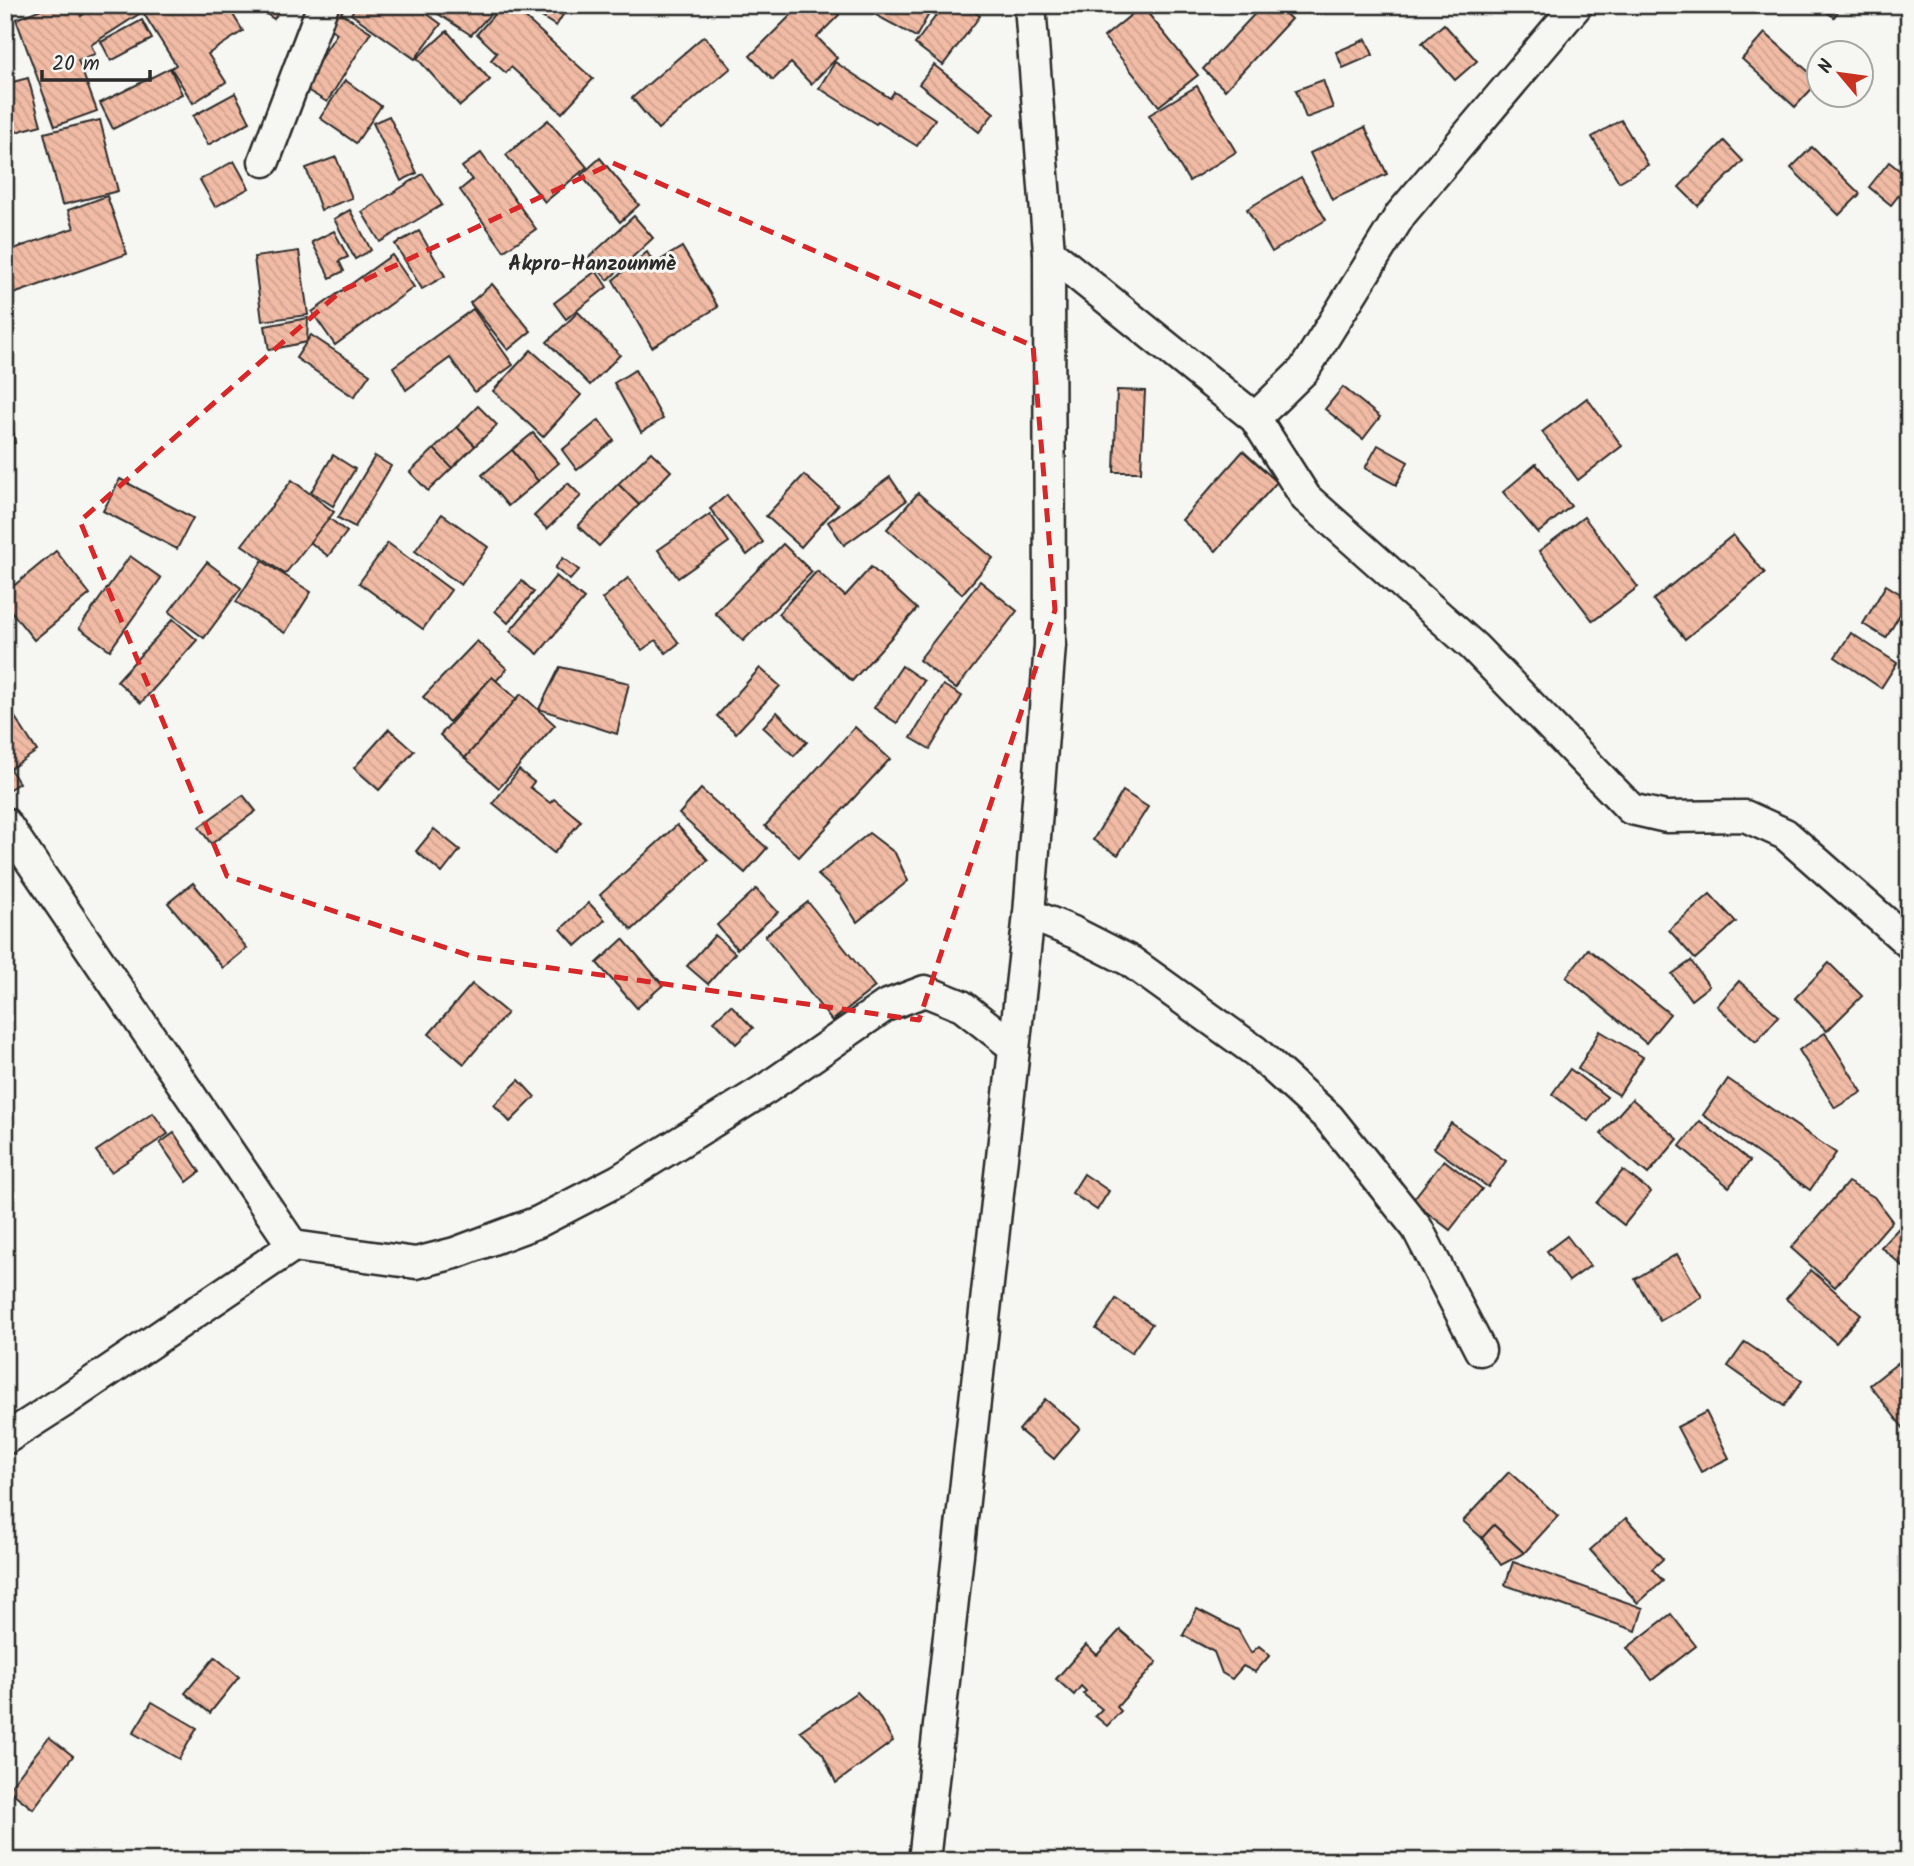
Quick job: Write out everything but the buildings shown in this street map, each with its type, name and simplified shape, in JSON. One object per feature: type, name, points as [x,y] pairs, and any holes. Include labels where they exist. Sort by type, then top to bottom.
[{"type":"street","points":[[264,161],[323,5]]},
{"type":"street","points":[[924,1861],[1029,914],[1050,645],[1049,252],[1030,5]]},
{"type":"street","points":[[1255,418],[1304,370],[1401,214],[1577,5]]},
{"type":"street","points":[[1049,252],[1255,418],[1306,498],[1474,647],[1631,809],[1666,817],[1745,817],[1785,834],[1909,943]]},
{"type":"street","points":[[5,823],[293,1246]]},
{"type":"street","points":[[1029,914],[1073,932],[1130,961],[1255,1051],[1329,1118],[1418,1228],[1480,1350]]},
{"type":"street","points":[[5,1439],[293,1246],[416,1263],[455,1253],[538,1222],[619,1181],[767,1088],[885,1006],[925,991],[962,1006],[1014,1047]]},
{"type":"highlighted area","points":[[613,163],[1033,346],[1055,610],[919,1020],[474,957],[227,876],[80,521],[341,291]]},
{"type":"district","name":"Akpro-Hanzounmè","points":[[592,264]]}]
